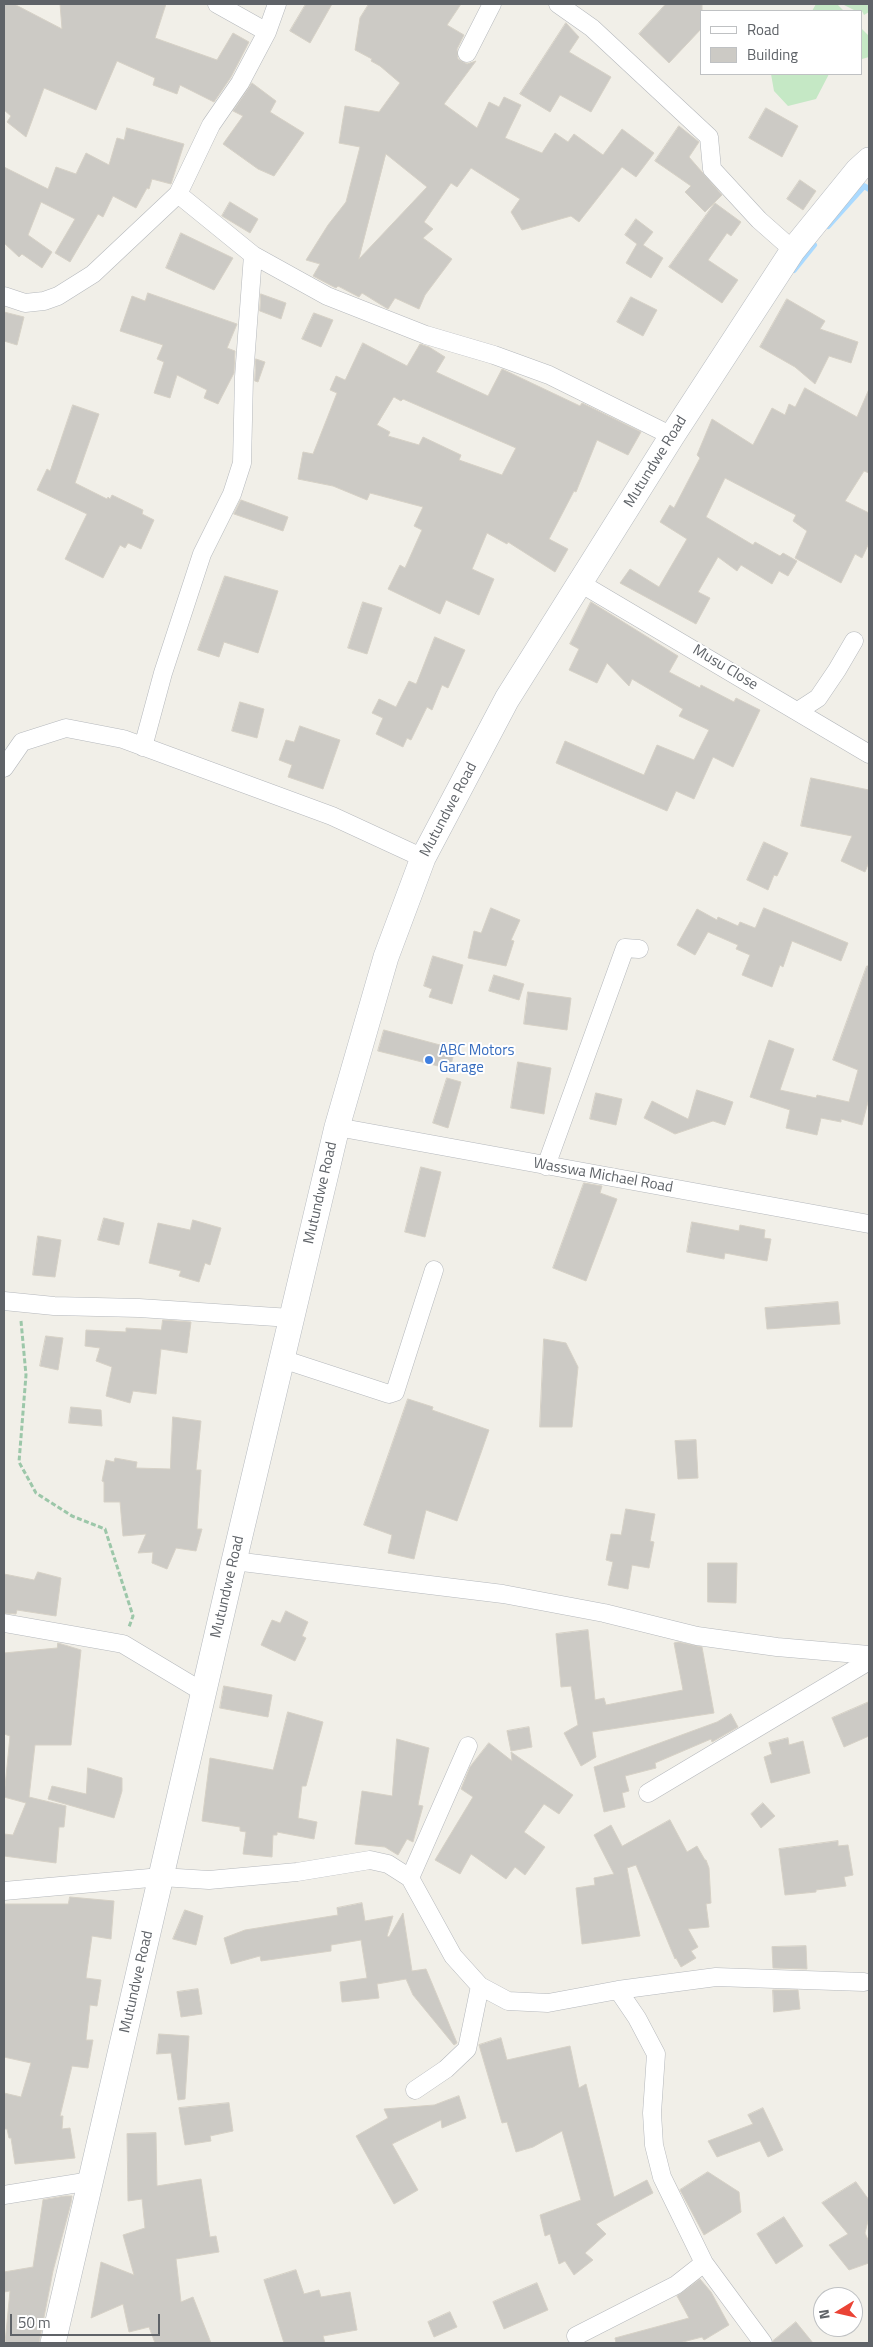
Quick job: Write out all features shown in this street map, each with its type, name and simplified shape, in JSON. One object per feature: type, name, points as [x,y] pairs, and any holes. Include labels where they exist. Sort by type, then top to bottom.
[{"type":"main road","name":"Mutundwe Road","points":[[53,2343],[291,1318],[337,1127],[386,957],[423,858],[507,699],[672,436],[794,250],[865,169]]},
{"type":"street","points":[[217,4],[267,32]]},
{"type":"street","points":[[4,296],[25,303],[44,301],[58,296],[93,274],[178,194],[211,125],[240,83],[267,32],[277,4]]},
{"type":"street","points":[[467,53],[492,4]]},
{"type":"street","points":[[558,4],[592,28],[709,137],[712,169],[759,220],[794,250]]},
{"type":"street","points":[[178,194],[253,255],[327,296],[426,335],[494,355],[549,375],[672,436]]},
{"type":"street","points":[[143,747],[163,673],[202,554],[232,494],[242,463],[244,377],[253,255]]},
{"type":"street","name":"Musu Close","points":[[580,583],[869,754]]},
{"type":"street","points":[[798,711],[818,698],[838,670],[854,641]]},
{"type":"street","points":[[4,768],[22,742],[66,728],[123,739],[332,816],[423,858]]},
{"type":"street","points":[[546,1166],[625,948],[639,949]]},
{"type":"street","name":"Wasswa Michael Road","points":[[337,1127],[869,1224]]},
{"type":"street","points":[[282,1359],[389,1394],[396,1392],[434,1270]]},
{"type":"street","points":[[11,1302],[291,1318]]},
{"type":"street","points":[[234,1560],[503,1594],[604,1613],[698,1636],[777,1647],[869,1655]]},
{"type":"street","points":[[4,1623],[123,1644],[204,1692]]},
{"type":"street","points":[[648,1793],[869,1661]]},
{"type":"street","points":[[410,1878],[468,1746]]},
{"type":"street","points":[[4,1891],[160,1877],[209,1880],[297,1872],[370,1860],[388,1864],[410,1878],[452,1956],[480,1986],[508,2001],[548,2003],[618,1990],[716,1978],[864,1982]]},
{"type":"street","points":[[415,2090],[446,2069],[466,2049],[480,1986]]},
{"type":"street","points":[[618,1990],[654,2046],[657,2063],[652,2113],[654,2145],[662,2177],[704,2263],[763,2343]]},
{"type":"street","points":[[4,2195],[91,2181]]},
{"type":"street","points":[[576,2336],[676,2285],[704,2263]]},
{"type":"path","points":[[11,1302],[26,1375],[19,1462],[36,1493],[72,1516],[105,1529],[133,1616],[123,1644]]},
{"type":"green space","points":[[816,4],[837,4],[843,10],[813,10]]},
{"type":"green space","points":[[842,4],[869,4],[869,12],[864,15],[863,10],[854,10]]},
{"type":"green space","points":[[863,30],[869,36],[869,57],[863,59]]},
{"type":"green space","points":[[771,75],[828,75],[816,99],[788,106],[774,91]]},
{"type":"building","points":[[4,4],[14,4],[62,29],[60,4],[166,4],[155,38],[217,60],[233,33],[249,42],[231,77],[214,102],[180,85],[177,94],[153,85],[155,78],[117,61],[96,110],[44,88],[26,137],[7,122],[11,116],[4,110]]},
{"type":"building","points":[[306,4],[332,4],[310,43],[290,31]]},
{"type":"building","points":[[369,4],[461,4],[447,25],[464,35],[457,49],[458,59],[467,64],[476,61],[444,104],[477,128],[489,102],[499,107],[504,97],[521,105],[505,138],[542,153],[555,133],[568,142],[574,134],[603,155],[622,129],[654,153],[636,177],[622,167],[579,222],[571,216],[522,230],[511,212],[520,199],[471,168],[457,187],[451,183],[424,222],[433,229],[423,238],[452,259],[425,295],[419,309],[395,298],[388,309],[362,293],[359,297],[338,286],[336,288],[313,276],[320,264],[306,260],[328,225],[346,202],[360,147],[339,143],[345,106],[379,112],[400,83],[371,61],[372,59],[355,50],[360,18]],"holes":[[[386,154],[427,187],[359,259]]]},
{"type":"building","points":[[666,4],[702,4],[702,10],[700,10],[700,30],[669,63],[639,34]]},
{"type":"building","points":[[566,23],[579,37],[569,52],[611,77],[591,112],[560,95],[550,112],[520,94]]},
{"type":"building","points":[[252,83],[276,101],[270,112],[304,133],[274,176],[258,169],[223,144],[243,116],[233,111]]},
{"type":"building","points":[[766,108],[798,126],[782,157],[749,138]]},
{"type":"building","points":[[679,126],[699,142],[689,157],[722,195],[705,212],[685,192],[691,186],[655,161]]},
{"type":"building","points":[[127,128],[184,144],[171,184],[152,179],[149,189],[147,188],[136,208],[113,196],[103,217],[98,214],[70,262],[55,253],[75,219],[41,202],[28,235],[52,252],[42,268],[22,254],[19,257],[4,243],[4,167],[48,189],[56,167],[76,174],[86,153],[109,165],[117,138],[124,140]]},
{"type":"building","points":[[800,180],[816,191],[803,210],[787,199]]},
{"type":"building","points":[[230,202],[258,219],[250,233],[222,216]]},
{"type":"building","points":[[715,203],[741,222],[731,236],[727,233],[708,260],[738,280],[722,303],[669,267]]},
{"type":"building","points":[[636,219],[653,232],[643,245],[663,258],[651,278],[626,263],[637,244],[625,235]]},
{"type":"building","points":[[181,233],[233,258],[214,290],[166,268]]},
{"type":"building","points":[[148,293],[237,324],[227,348],[235,351],[234,373],[218,404],[204,398],[207,390],[177,375],[170,398],[154,393],[164,362],[157,359],[163,345],[120,331],[132,296],[145,301]]},
{"type":"building","points":[[261,294],[286,303],[281,319],[260,311]]},
{"type":"building","points":[[631,297],[657,310],[643,336],[617,322]]},
{"type":"building","points":[[787,299],[825,321],[820,329],[858,342],[851,363],[829,356],[815,384],[795,367],[760,347]]},
{"type":"building","points":[[4,312],[24,317],[17,345],[4,341]]},
{"type":"building","points":[[314,313],[333,320],[321,347],[302,339]]},
{"type":"building","points":[[363,343],[407,366],[420,344],[445,357],[436,372],[488,396],[502,369],[580,406],[582,403],[641,432],[628,455],[597,440],[576,492],[574,491],[549,539],[568,549],[555,572],[508,542],[507,544],[487,533],[472,569],[494,579],[479,615],[446,600],[440,614],[388,589],[400,565],[405,568],[422,530],[414,526],[423,507],[370,493],[367,500],[333,486],[298,479],[303,452],[313,454],[337,393],[330,390],[336,376],[345,380]],"holes":[[[394,397],[401,401],[403,399],[516,448],[502,475],[459,460],[461,455],[423,437],[419,445],[388,436],[390,432],[377,425]]]},
{"type":"building","points":[[256,359],[265,362],[258,382],[255,381]]},
{"type":"building","points":[[805,388],[857,417],[869,389],[869,473],[864,471],[845,501],[869,513],[869,543],[862,558],[855,554],[841,583],[795,558],[807,531],[793,521],[796,515],[725,478],[706,517],[753,545],[755,542],[780,556],[783,553],[797,561],[788,576],[779,571],[772,584],[741,565],[737,571],[718,557],[698,592],[710,598],[696,624],[620,583],[630,569],[659,587],[687,539],[660,522],[670,505],[674,508],[700,458],[697,455],[712,419],[753,445],[772,408],[785,415],[789,404],[795,407]]},
{"type":"building","points":[[73,405],[99,414],[75,483],[107,499],[108,497],[110,499],[112,495],[143,510],[142,514],[154,520],[141,549],[128,543],[125,548],[120,545],[103,578],[65,559],[87,514],[37,490],[47,469],[50,471]]},
{"type":"building","points":[[241,500],[288,517],[283,531],[234,514]]},
{"type":"building","points":[[225,576],[278,591],[258,653],[224,642],[219,657],[198,650]]},
{"type":"building","points":[[363,602],[382,608],[367,654],[348,648]]},
{"type":"building","points":[[591,602],[678,656],[669,672],[700,688],[701,685],[734,702],[736,698],[760,710],[733,767],[713,757],[694,799],[676,791],[667,811],[556,763],[565,741],[644,775],[657,745],[694,760],[709,730],[679,716],[683,709],[632,679],[629,686],[607,663],[597,683],[569,670],[579,649],[570,644]]},
{"type":"building","points":[[435,637],[465,650],[448,688],[442,685],[432,710],[427,707],[411,740],[407,738],[403,747],[376,734],[383,718],[372,713],[379,699],[396,707],[409,681],[416,684]]},
{"type":"building","points":[[240,702],[264,709],[257,738],[232,731]]},
{"type":"building","points":[[300,726],[340,740],[323,789],[288,777],[292,765],[279,760],[286,740],[294,742]]},
{"type":"building","points":[[811,778],[869,790],[869,862],[865,872],[841,861],[852,836],[801,826]]},
{"type":"building","points":[[764,842],[788,853],[777,876],[774,875],[768,890],[747,880]]},
{"type":"building","points":[[491,908],[520,920],[511,940],[514,941],[506,966],[468,958],[474,931],[481,933]]},
{"type":"building","points":[[764,908],[848,943],[841,961],[792,941],[783,967],[780,965],[772,987],[742,975],[750,955],[736,949],[738,945],[708,932],[695,955],[677,945],[697,909],[717,920],[718,917],[738,926],[740,922],[755,928]]},
{"type":"building","points":[[433,956],[463,965],[452,1004],[429,997],[432,989],[424,986]]},
{"type":"building","points":[[867,966],[869,966],[869,1098],[862,1125],[841,1119],[841,1122],[821,1118],[817,1135],[786,1128],[790,1110],[750,1097],[769,1040],[794,1049],[780,1090],[816,1098],[817,1095],[849,1102],[858,1070],[833,1060]]},
{"type":"building","points":[[494,975],[524,984],[519,1000],[489,991]]},
{"type":"building","points":[[528,992],[571,998],[567,1030],[524,1024]]},
{"type":"building","points":[[384,1030],[455,1049],[450,1069],[378,1051]]},
{"type":"building","points":[[518,1062],[551,1068],[544,1114],[511,1108]]},
{"type":"building","points":[[447,1078],[461,1082],[448,1128],[433,1123]]},
{"type":"building","points":[[697,1090],[733,1102],[725,1125],[713,1121],[675,1134],[644,1118],[652,1101],[688,1119]]},
{"type":"building","points":[[596,1093],[622,1099],[616,1125],[590,1119]]},
{"type":"building","points":[[421,1167],[441,1172],[425,1237],[405,1232]]},
{"type":"building","points":[[584,1183],[602,1186],[600,1193],[617,1199],[586,1281],[553,1268]]},
{"type":"building","points":[[104,1218],[124,1223],[119,1245],[98,1240]]},
{"type":"building","points":[[193,1220],[221,1228],[210,1265],[205,1263],[199,1282],[179,1276],[181,1271],[149,1263],[158,1223],[190,1230]]},
{"type":"building","points":[[692,1222],[739,1231],[740,1225],[765,1230],[764,1238],[771,1239],[767,1261],[725,1253],[724,1259],[687,1252]]},
{"type":"building","points":[[38,1236],[61,1240],[55,1277],[33,1275]]},
{"type":"building","points":[[838,1302],[840,1324],[767,1329],[765,1308]]},
{"type":"building","points":[[163,1320],[191,1322],[187,1353],[161,1349],[156,1394],[133,1391],[130,1403],[106,1396],[112,1367],[96,1361],[100,1348],[85,1346],[86,1330],[126,1332],[126,1328],[161,1330]]},
{"type":"building","points":[[46,1336],[63,1338],[58,1370],[40,1366]]},
{"type":"building","points":[[544,1339],[566,1343],[578,1367],[572,1427],[540,1427]]},
{"type":"building","points":[[408,1399],[433,1407],[432,1410],[489,1430],[457,1521],[426,1510],[414,1559],[388,1553],[392,1535],[364,1525]]},
{"type":"building","points":[[71,1407],[101,1410],[102,1426],[69,1423]]},
{"type":"building","points":[[173,1417],[201,1421],[196,1470],[201,1470],[197,1529],[202,1529],[196,1551],[176,1548],[167,1569],[152,1563],[153,1552],[138,1553],[146,1534],[123,1536],[120,1502],[104,1502],[104,1482],[102,1481],[106,1460],[114,1462],[115,1458],[137,1462],[136,1468],[170,1469]]},
{"type":"building","points":[[696,1440],[698,1478],[678,1479],[675,1441]]},
{"type":"building","points":[[626,1509],[655,1514],[650,1541],[654,1542],[649,1568],[632,1565],[628,1589],[608,1585],[613,1562],[606,1560],[611,1534],[621,1535]]},
{"type":"building","points":[[708,1563],[737,1563],[736,1603],[708,1602]]},
{"type":"building","points":[[38,1572],[61,1578],[56,1616],[17,1610],[16,1614],[4,1613],[4,1574],[34,1580]]},
{"type":"building","points":[[286,1611],[308,1622],[302,1636],[306,1638],[295,1661],[261,1645],[272,1620],[280,1623]]},
{"type":"building","points":[[588,1630],[595,1700],[604,1698],[606,1705],[683,1690],[674,1643],[678,1642],[702,1647],[714,1713],[592,1732],[596,1757],[581,1766],[564,1733],[578,1725],[571,1686],[561,1687],[556,1634]]},
{"type":"building","points":[[58,1643],[81,1650],[71,1745],[35,1745],[29,1797],[66,1806],[64,1827],[59,1827],[56,1863],[4,1856],[4,1834],[13,1835],[26,1803],[4,1797],[10,1736],[4,1734],[4,1653],[57,1648]]},
{"type":"building","points":[[224,1686],[272,1695],[268,1717],[220,1708]]},
{"type":"building","points":[[869,1702],[869,1736],[844,1747],[832,1718]]},
{"type":"building","points":[[288,1712],[323,1722],[306,1786],[302,1786],[298,1818],[317,1822],[314,1839],[277,1832],[277,1835],[273,1835],[272,1857],[243,1854],[246,1832],[240,1831],[240,1827],[202,1821],[210,1758],[273,1770]]},
{"type":"building","points":[[731,1714],[738,1727],[712,1742],[711,1739],[655,1763],[656,1768],[625,1776],[629,1791],[622,1793],[625,1807],[604,1812],[594,1767],[717,1722]]},
{"type":"building","points":[[529,1727],[532,1747],[511,1751],[507,1731]]},
{"type":"building","points":[[788,1738],[789,1745],[803,1741],[810,1773],[771,1783],[764,1757],[772,1754],[769,1743]]},
{"type":"building","points":[[397,1739],[429,1748],[418,1805],[423,1806],[413,1842],[407,1839],[398,1855],[385,1847],[355,1844],[362,1791],[392,1796]]},
{"type":"building","points":[[489,1743],[512,1761],[511,1752],[573,1795],[559,1814],[544,1804],[524,1832],[545,1847],[525,1875],[515,1867],[506,1879],[471,1854],[460,1874],[435,1860],[473,1797],[461,1789],[470,1767]]},
{"type":"building","points":[[88,1768],[122,1778],[122,1791],[114,1818],[48,1799],[52,1786],[86,1794]]},
{"type":"building","points":[[763,1803],[775,1816],[761,1828],[751,1814]]},
{"type":"building","points":[[670,1820],[687,1852],[697,1846],[709,1868],[711,1903],[706,1904],[709,1927],[688,1929],[698,1947],[691,1951],[696,1958],[681,1967],[675,1959],[636,1865],[627,1868],[640,1936],[582,1944],[576,1888],[595,1885],[594,1878],[614,1874],[594,1835],[611,1825],[622,1846]]},
{"type":"building","points":[[838,1841],[838,1846],[848,1845],[853,1875],[844,1877],[846,1886],[816,1890],[816,1892],[785,1895],[779,1849]]},
{"type":"building","points":[[70,1897],[114,1901],[111,1939],[92,1936],[86,1978],[101,1980],[97,2006],[90,2005],[86,2040],[93,2040],[88,2068],[72,2066],[60,2116],[63,2116],[62,2129],[70,2128],[75,2158],[15,2164],[11,2138],[9,2138],[7,2129],[4,2129],[4,2093],[21,2097],[31,2063],[4,2057],[4,1904],[68,1904]]},
{"type":"building","points":[[362,1903],[365,1921],[393,1916],[387,1936],[389,1937],[403,1913],[412,1971],[426,1969],[457,2043],[454,2045],[413,1995],[406,1979],[377,1984],[379,1998],[342,2002],[340,1982],[367,1978],[361,1940],[331,1945],[331,1951],[261,1961],[260,1956],[231,1964],[224,1938],[245,1930],[338,1915],[337,1908]]},
{"type":"building","points":[[185,1910],[203,1916],[196,1945],[173,1939]]},
{"type":"building","points":[[806,1946],[807,1969],[773,1968],[772,1947]]},
{"type":"building","points":[[198,1989],[202,2014],[181,2017],[177,1992]]},
{"type":"building","points":[[773,1990],[798,1990],[800,2009],[774,2012]]},
{"type":"building","points":[[159,2034],[189,2036],[185,2099],[178,2100],[171,2053],[157,2054]]},
{"type":"building","points":[[501,2038],[507,2060],[570,2046],[579,2088],[586,2084],[614,2197],[647,2180],[653,2193],[596,2224],[606,2234],[585,2253],[593,2260],[574,2275],[565,2261],[559,2264],[550,2234],[545,2236],[540,2215],[581,2200],[562,2131],[533,2147],[516,2152],[507,2122],[502,2123],[479,2045]]},
{"type":"building","points":[[459,2096],[466,2118],[442,2128],[441,2120],[392,2144],[418,2190],[394,2204],[356,2136],[388,2118],[384,2109],[434,2105]]},
{"type":"building","points":[[229,2103],[233,2131],[210,2136],[211,2141],[185,2145],[179,2108]]},
{"type":"building","points":[[763,2108],[783,2150],[768,2157],[760,2141],[717,2157],[708,2141],[753,2124],[748,2115]]},
{"type":"building","points":[[156,2133],[157,2186],[201,2179],[210,2237],[216,2236],[219,2252],[176,2259],[181,2302],[193,2297],[211,2343],[155,2343],[149,2327],[129,2332],[123,2304],[91,2318],[101,2262],[134,2275],[123,2235],[145,2228],[142,2199],[128,2201],[127,2134]]},
{"type":"building","points":[[708,2172],[739,2192],[741,2212],[704,2235],[680,2190]]},
{"type":"building","points":[[856,2182],[869,2200],[869,2217],[865,2233],[869,2242],[869,2263],[849,2270],[829,2245],[848,2234],[822,2203]]},
{"type":"building","points":[[72,2196],[71,2203],[53,2271],[39,2343],[5,2343],[10,2291],[4,2292],[4,2272],[33,2267],[43,2200]]},
{"type":"building","points":[[784,2217],[803,2246],[776,2264],[757,2234]]},
{"type":"building","points":[[296,2270],[304,2294],[319,2290],[321,2297],[350,2292],[357,2330],[323,2336],[325,2343],[284,2343],[264,2280]]},
{"type":"building","points":[[700,2279],[711,2292],[729,2325],[704,2340],[702,2337],[679,2343],[616,2343],[615,2338],[689,2318],[677,2296]]},
{"type":"building","points":[[537,2283],[548,2310],[504,2329],[493,2302]]},
{"type":"building","points":[[450,2312],[457,2327],[434,2337],[428,2322]]},
{"type":"building","points":[[796,2322],[813,2343],[773,2343],[773,2341]]},
{"type":"waterway","points":[[828,226],[864,186],[869,189]]},
{"type":"waterway","points":[[794,270],[814,245]]},
{"type":"place","name":"ABC Motors Garage","points":[[429,1060]]}]
